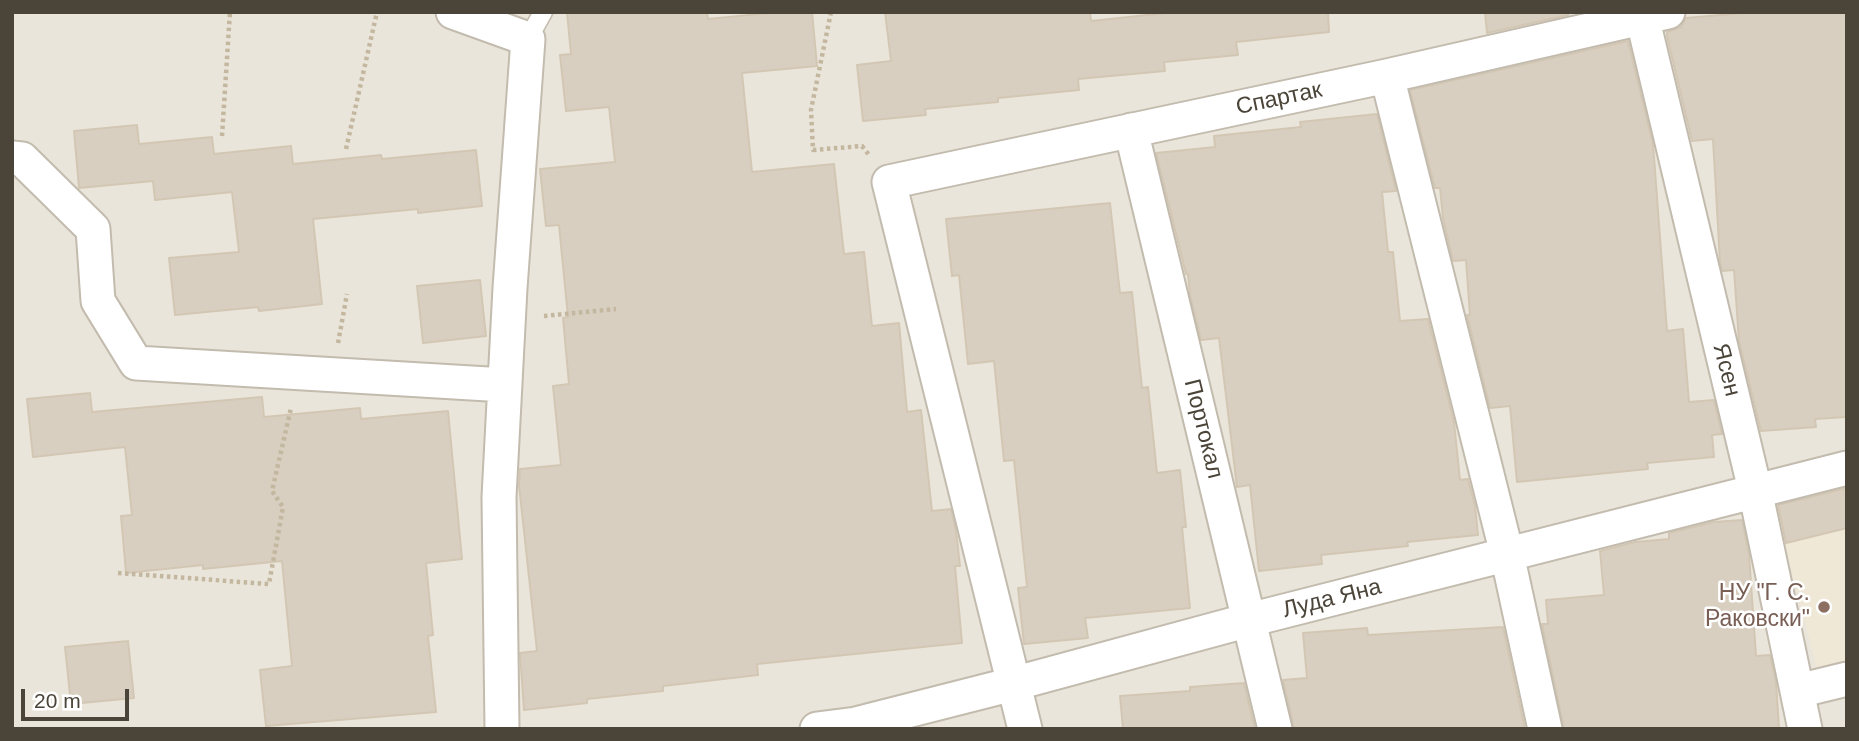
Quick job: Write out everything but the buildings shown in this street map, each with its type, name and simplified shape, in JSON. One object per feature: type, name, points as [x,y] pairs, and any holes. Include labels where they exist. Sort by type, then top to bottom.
[{"type":"street","points":[[453,12],[535,26],[507,349],[499,497],[502,729]]},
{"type":"street","name":"Спартак","points":[[889,182],[1387,76],[1650,14]]},
{"type":"street","name":"Ясен","points":[[1650,14],[1805,729]]},
{"type":"street","points":[[1387,76],[1507,554],[1545,729]]},
{"type":"street","name":"Портокал","points":[[1130,130],[1275,729]]},
{"type":"street","points":[[12,158],[22,159],[93,229],[99,301],[136,363],[505,385]]},
{"type":"street","points":[[889,182],[1025,729]]},
{"type":"street","name":"Луда Яна","points":[[817,729],[856,724],[1250,620],[1847,468]]},
{"type":"street","points":[[1798,691],[1847,679]]},
{"type":"path","points":[[222,136],[230,12]]},
{"type":"path","points":[[346,149],[377,12]]},
{"type":"path","points":[[831,12],[811,110],[813,150],[862,146],[889,182]]},
{"type":"path","points":[[118,573],[269,584],[283,507],[272,491],[347,295]]},
{"type":"path","points":[[507,349],[545,315],[616,309]]},
{"type":"shaded area","points":[[12,12],[1847,12],[1847,729],[12,729]]},
{"type":"shaded area","name":"НУ \"Г. С. Раковски\"","points":[[1847,488],[1847,670],[1819,677],[1775,505]]},
{"type":"place","name":"НУ \"Г. С. Раковски\"","points":[[1824,607]]}]
